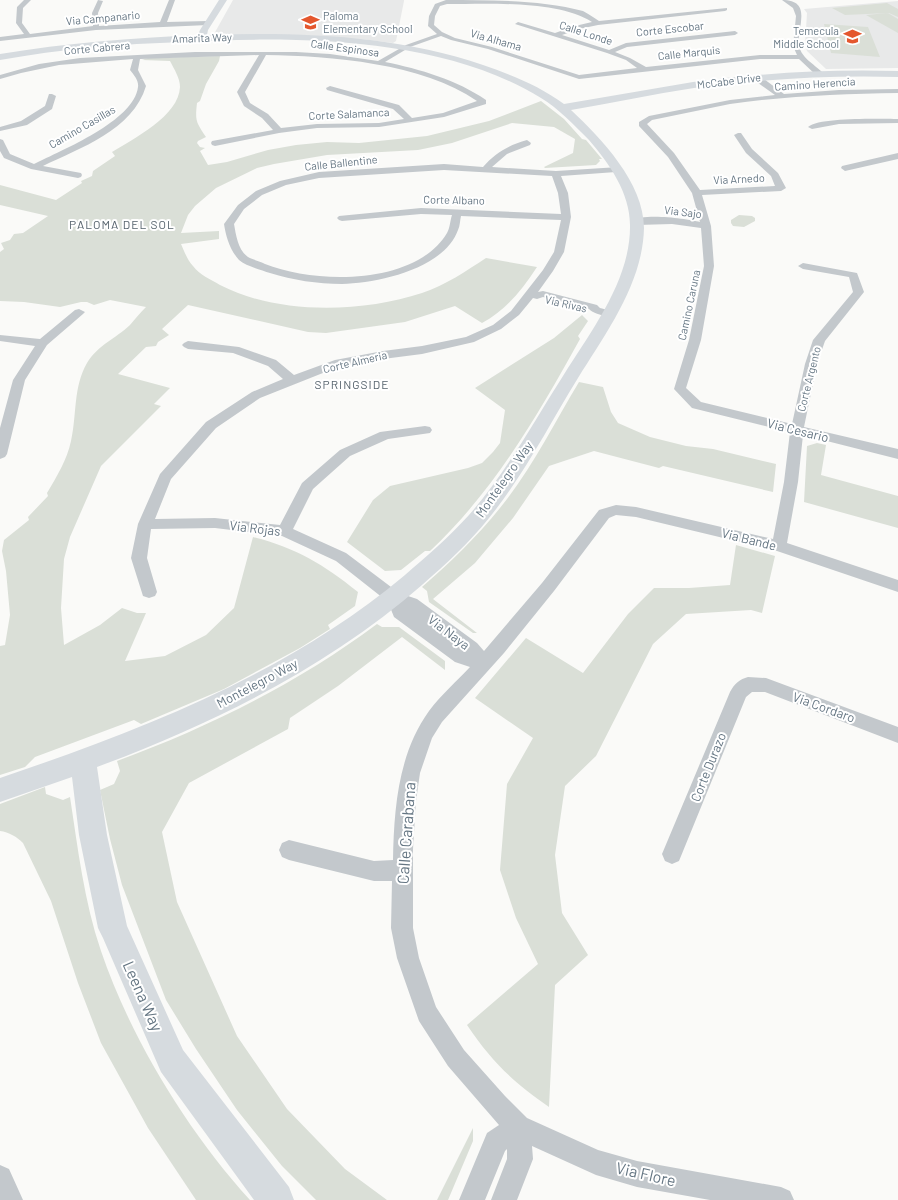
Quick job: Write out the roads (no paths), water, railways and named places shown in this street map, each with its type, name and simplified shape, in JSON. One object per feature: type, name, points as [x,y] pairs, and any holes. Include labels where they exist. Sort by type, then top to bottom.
[{"type":"street","points":[[28,0],[20,7],[19,23],[28,36]]},
{"type":"street","points":[[163,24],[172,0]]},
{"type":"street","points":[[197,54],[201,52],[205,40],[202,38],[204,30],[223,0]]},
{"type":"street","points":[[787,0],[796,7],[799,16],[796,46],[802,57],[820,74]]},
{"type":"street","points":[[96,28],[95,13],[100,1]]},
{"type":"street","points":[[379,63],[406,47],[440,35],[432,26],[432,16],[436,5],[446,2],[538,2],[566,7],[582,12],[598,23]]},
{"type":"street","points":[[566,7],[572,4]]},
{"type":"street","points":[[557,35],[577,27],[598,23],[725,9]]},
{"type":"street","name":"Via Campanario","points":[[0,39],[96,28],[208,23]]},
{"type":"street","name":"Calle Londe","points":[[518,24],[610,52],[628,59],[643,70]]},
{"type":"street","name":"Corte Escobar","points":[[610,52],[626,45],[735,33]]},
{"type":"street","name":"Via Alhama","points":[[440,35],[490,48],[579,77]]},
{"type":"street","name":"Amarita Way","points":[[0,57],[92,44],[253,36],[311,38],[406,47]]},
{"type":"street","name":"Montelegro Way","points":[[0,790],[83,761],[185,719],[254,687],[336,640],[394,598],[453,545],[489,504],[515,467],[602,311],[626,278],[635,250],[637,222],[630,193],[605,151],[562,108],[533,90],[504,76],[463,62],[406,47]]},
{"type":"street","points":[[263,53],[241,92],[247,104],[265,116],[279,131]]},
{"type":"street","name":"Calle Espinosa","points":[[197,54],[292,53],[330,56],[379,63],[414,71],[450,83],[470,92],[483,102]]},
{"type":"street","name":"Corte Cabrera","points":[[0,77],[49,65],[138,57],[197,54]]},
{"type":"street","name":"Camino Casillas","points":[[34,167],[117,123],[130,111],[140,98],[142,84],[134,70],[138,57]]},
{"type":"street","name":"Calle Marquis","points":[[579,77],[760,57],[802,57]]},
{"type":"street","name":"McCabe Drive","points":[[562,108],[711,83],[757,78],[820,74],[898,74]]},
{"type":"street","points":[[757,78],[782,96]]},
{"type":"street","points":[[330,88],[396,107],[410,120]]},
{"type":"street","name":"Camino Herencia","points":[[642,124],[649,118],[730,102],[782,96],[839,92],[898,91]]},
{"type":"street","points":[[0,129],[24,123],[49,107],[52,96]]},
{"type":"street","name":"Corte Salamanca","points":[[215,143],[279,131],[317,126],[380,125],[444,116],[483,102]]},
{"type":"street","points":[[812,127],[839,122],[898,121]]},
{"type":"street","name":"Camino Caruna","points":[[642,124],[672,155],[697,193],[706,226],[710,266],[695,340],[680,389],[697,405]]},
{"type":"street","name":"Via Arnedo","points":[[697,193],[781,188],[775,175],[749,151],[738,135]]},
{"type":"street","points":[[0,142],[7,156],[34,167],[78,175]]},
{"type":"street","points":[[486,169],[496,156],[527,143]]},
{"type":"street","points":[[845,168],[898,156]]},
{"type":"street","name":"Calle Ballentine","points":[[457,212],[457,223],[452,235],[437,252],[425,260],[399,271],[366,278],[323,280],[278,272],[245,259],[232,242],[229,224],[241,207],[259,194],[283,183],[319,175],[444,167],[556,174],[616,169]]},
{"type":"street","name":"Corte Almeria","points":[[148,592],[139,558],[145,524],[165,477],[211,425],[256,395],[335,364],[383,355],[422,350],[470,340],[503,322],[534,295],[559,252],[566,217],[563,193],[556,174]]},
{"type":"street","name":"Corte Albano","points":[[342,218],[421,211],[566,217]]},
{"type":"street","name":"Via Sajo","points":[[637,222],[648,225],[695,228],[706,226]]},
{"type":"street","name":"Corte Argento","points":[[779,546],[791,482],[797,430],[811,364],[819,340],[859,292],[853,275],[803,266]]},
{"type":"street","name":"Via Rivas","points":[[534,295],[541,299],[590,311],[602,311]]},
{"type":"street","points":[[0,454],[19,380],[43,343],[79,312]]},
{"type":"street","points":[[0,338],[43,343]]},
{"type":"street","points":[[188,345],[235,350],[272,363],[292,380]]},
{"type":"street","name":"Via Cesario","points":[[697,405],[898,454]]},
{"type":"street","points":[[284,530],[307,486],[345,453],[385,435],[425,430]]},
{"type":"street","name":"Via Bande","points":[[598,520],[604,514],[616,510],[636,512],[779,546],[898,586]]},
{"type":"street","name":"Calle Carabana","points":[[518,1127],[496,1105],[456,1058],[427,1013],[408,958],[402,928],[402,870],[406,801],[411,773],[424,735],[436,716],[498,648],[587,538],[598,520]]},
{"type":"street","name":"Via Rojas","points":[[145,524],[214,523],[284,530],[341,557],[394,598]]},
{"type":"street","name":"Via Naya","points":[[394,598],[400,612],[461,657],[484,663]]},
{"type":"street","name":"Via Cordaro","points":[[748,684],[766,686],[898,735]]},
{"type":"street","name":"Corte Durazo","points":[[672,854],[739,692],[748,684]]},
{"type":"street","name":"Leena Way","points":[[83,761],[93,835],[113,928],[125,956],[172,1061],[276,1200]]},
{"type":"street","points":[[289,850],[374,871],[402,870]]},
{"type":"street","points":[[472,1200],[496,1142],[518,1127]]},
{"type":"street","points":[[504,1200],[520,1159],[518,1127]]},
{"type":"street","name":"Via Flore","points":[[518,1127],[596,1162],[637,1174],[781,1200]]},
{"type":"street","points":[[0,1178],[10,1200]]},
{"type":"place","name":"Paloma Elementary School","points":[[310,22]]},
{"type":"place","name":"Temecula Middle School","points":[[852,37]]},
{"type":"district","name":"PALOMA DEL SOL","points":[[122,225]]},
{"type":"district","name":"SPRINGSIDE","points":[[352,385]]}]
